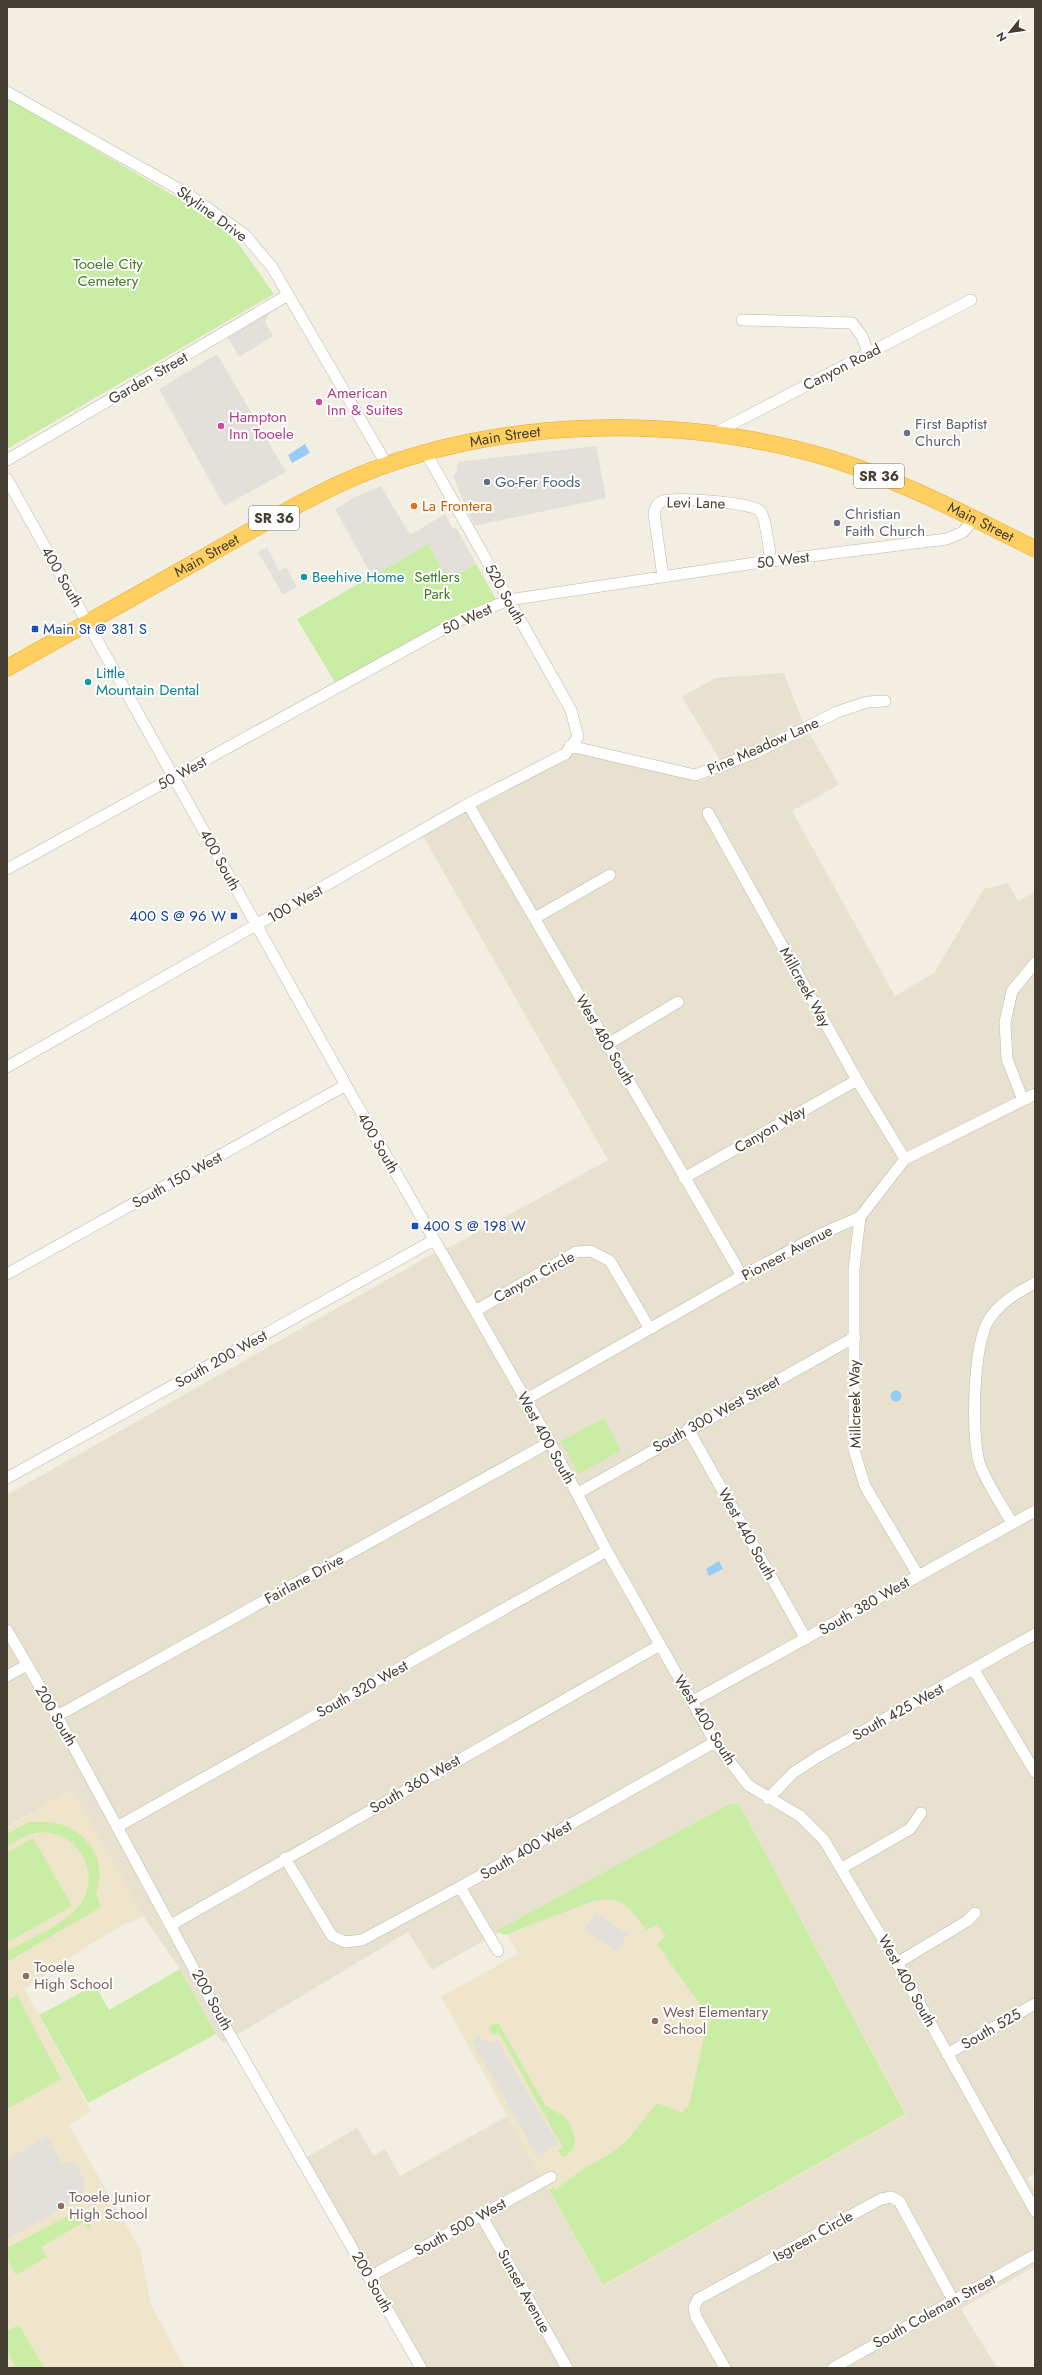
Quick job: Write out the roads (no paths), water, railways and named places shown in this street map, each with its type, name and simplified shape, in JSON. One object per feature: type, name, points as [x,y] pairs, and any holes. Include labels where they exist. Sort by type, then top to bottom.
[{"type":"highway","name":"Main Street","points":[[7,668],[278,515],[339,484],[387,465],[426,453],[509,435],[568,428],[663,429],[713,434],[776,444],[832,459],[882,477],[1035,549]]},
{"type":"street","name":"Skyline Drive","points":[[7,92],[186,193],[245,235],[272,267],[387,465]]},
{"type":"street","name":"Garden Street","points":[[7,460],[288,295]]},
{"type":"street","name":"Canyon Road","points":[[713,434],[971,300]]},
{"type":"street","points":[[742,320],[852,323],[862,336],[868,353]]},
{"type":"street","name":"520 South","points":[[426,453],[571,710],[578,737]]},
{"type":"street","name":"400 South","points":[[7,479],[434,1240]]},
{"type":"street","name":"Levi Lane","points":[[663,577],[654,513],[661,502],[715,501],[756,508],[760,511],[771,561]]},
{"type":"street","name":"50 West","points":[[7,869],[458,621],[508,600],[771,561],[947,539],[963,532],[974,519]]},
{"type":"street","name":"Pine Meadow Lane","points":[[570,746],[695,775],[755,753],[837,712],[867,702],[885,701]]},
{"type":"street","name":"100 West","points":[[7,1067],[257,926],[468,804],[565,754],[578,737]]},
{"type":"street","name":"West 480 South","points":[[468,804],[742,1276]]},
{"type":"street","name":"Millcreek Way","points":[[708,813],[857,1080],[904,1159]]},
{"type":"street","points":[[535,918],[610,875]]},
{"type":"street","points":[[1022,1100],[1007,1059],[1004,1022],[1012,990],[1035,963]]},
{"type":"street","points":[[608,1044],[678,1002]]},
{"type":"street","name":"Canyon Way","points":[[684,1178],[857,1080]]},
{"type":"street","name":"South 150 West","points":[[7,1274],[346,1085]]},
{"type":"street","name":"Pioneer Avenue","points":[[525,1400],[742,1276],[822,1234],[860,1217],[904,1159],[1035,1094]]},
{"type":"street","name":"Millcreek Way","points":[[860,1217],[854,1269],[854,1450],[865,1486],[918,1575]]},
{"type":"street","name":"West 400 South","points":[[434,1240],[550,1442],[607,1550],[715,1742],[748,1785],[768,1799],[800,1816],[824,1840],[898,1963],[1035,2211]]},
{"type":"street","name":"South 200 West","points":[[7,1478],[434,1240]]},
{"type":"street","name":"Canyon Circle","points":[[475,1310],[576,1252],[591,1252],[610,1261],[650,1329]]},
{"type":"street","points":[[1012,1524],[979,1462],[974,1413],[978,1352],[989,1319],[1012,1295],[1035,1283]]},
{"type":"street","name":"South 300 West Street","points":[[578,1493],[688,1429],[855,1337]]},
{"type":"street","name":"West 440 South","points":[[688,1429],[806,1639]]},
{"type":"street","name":"Fairlane Drive","points":[[57,1716],[550,1442]]},
{"type":"street","name":"South 380 West","points":[[693,1701],[1035,1511]]},
{"type":"street","name":"South 320 West","points":[[117,1828],[607,1550]]},
{"type":"street","name":"200 South","points":[[7,1630],[57,1716],[222,2019],[420,2368]]},
{"type":"street","name":"South 425 West","points":[[768,1799],[794,1773],[819,1756],[974,1670],[1035,1634]]},
{"type":"street","name":"South 360 West","points":[[171,1925],[285,1858],[660,1645]]},
{"type":"street","points":[[7,1676],[27,1665]]},
{"type":"street","points":[[974,1670],[1035,1772]]},
{"type":"street","name":"South 400 West","points":[[285,1858],[332,1936],[346,1942],[362,1940],[460,1887],[715,1742]]},
{"type":"street","points":[[842,1868],[910,1829],[921,1813]]},
{"type":"street","points":[[460,1887],[498,1951]]},
{"type":"street","points":[[898,1963],[967,1921],[975,1913]]},
{"type":"street","name":"South 525","points":[[947,2054],[1035,2004]]},
{"type":"street","name":"South 500 West","points":[[369,2277],[481,2214],[551,2177]]},
{"type":"street","name":"Isgreen Circle","points":[[725,2368],[696,2317],[694,2308],[698,2299],[881,2198],[890,2197],[898,2201],[953,2300]]},
{"type":"street","name":"Sunset Avenue","points":[[481,2214],[567,2368]]},
{"type":"street","name":"South Coleman Street","points":[[833,2368],[953,2300],[1034,2258]]},
{"type":"water","points":[[305,444],[310,453],[292,463],[288,455]]},
{"type":"water","points":[[896,1390],[900,1392],[902,1396],[900,1400],[896,1402],[892,1400],[890,1396],[892,1392]]},
{"type":"water","points":[[719,1561],[723,1569],[709,1576],[706,1569]]},
{"type":"place","name":"American Inn & Suites","points":[[319,402]]},
{"type":"place","name":"Hampton Inn Tooele","points":[[221,426]]},
{"type":"place","name":"First Baptist Church","points":[[907,433]]},
{"type":"place","name":"Go-Fer Foods","points":[[487,482]]},
{"type":"place","name":"La Frontera","points":[[414,506]]},
{"type":"place","name":"Christian Faith Church","points":[[837,523]]},
{"type":"place","name":"Beehive Home","points":[[304,577]]},
{"type":"place","name":"Main St @ 381 S","points":[[35,629]]},
{"type":"place","name":"Little Mountain Dental","points":[[88,682]]},
{"type":"place","name":"400 S @ 96 W","points":[[234,916]]},
{"type":"place","name":"400 S @ 198 W","points":[[415,1226]]},
{"type":"place","name":"Tooele High School","points":[[26,1976]]},
{"type":"place","name":"West Elementary School","points":[[655,2021]]},
{"type":"place","name":"Tooele Junior High School","points":[[61,2206]]},
{"type":"park label","name":"Tooele City Cemetery","points":[[108,272]]},
{"type":"park label","name":"Settlers Park","points":[[437,586]]}]
